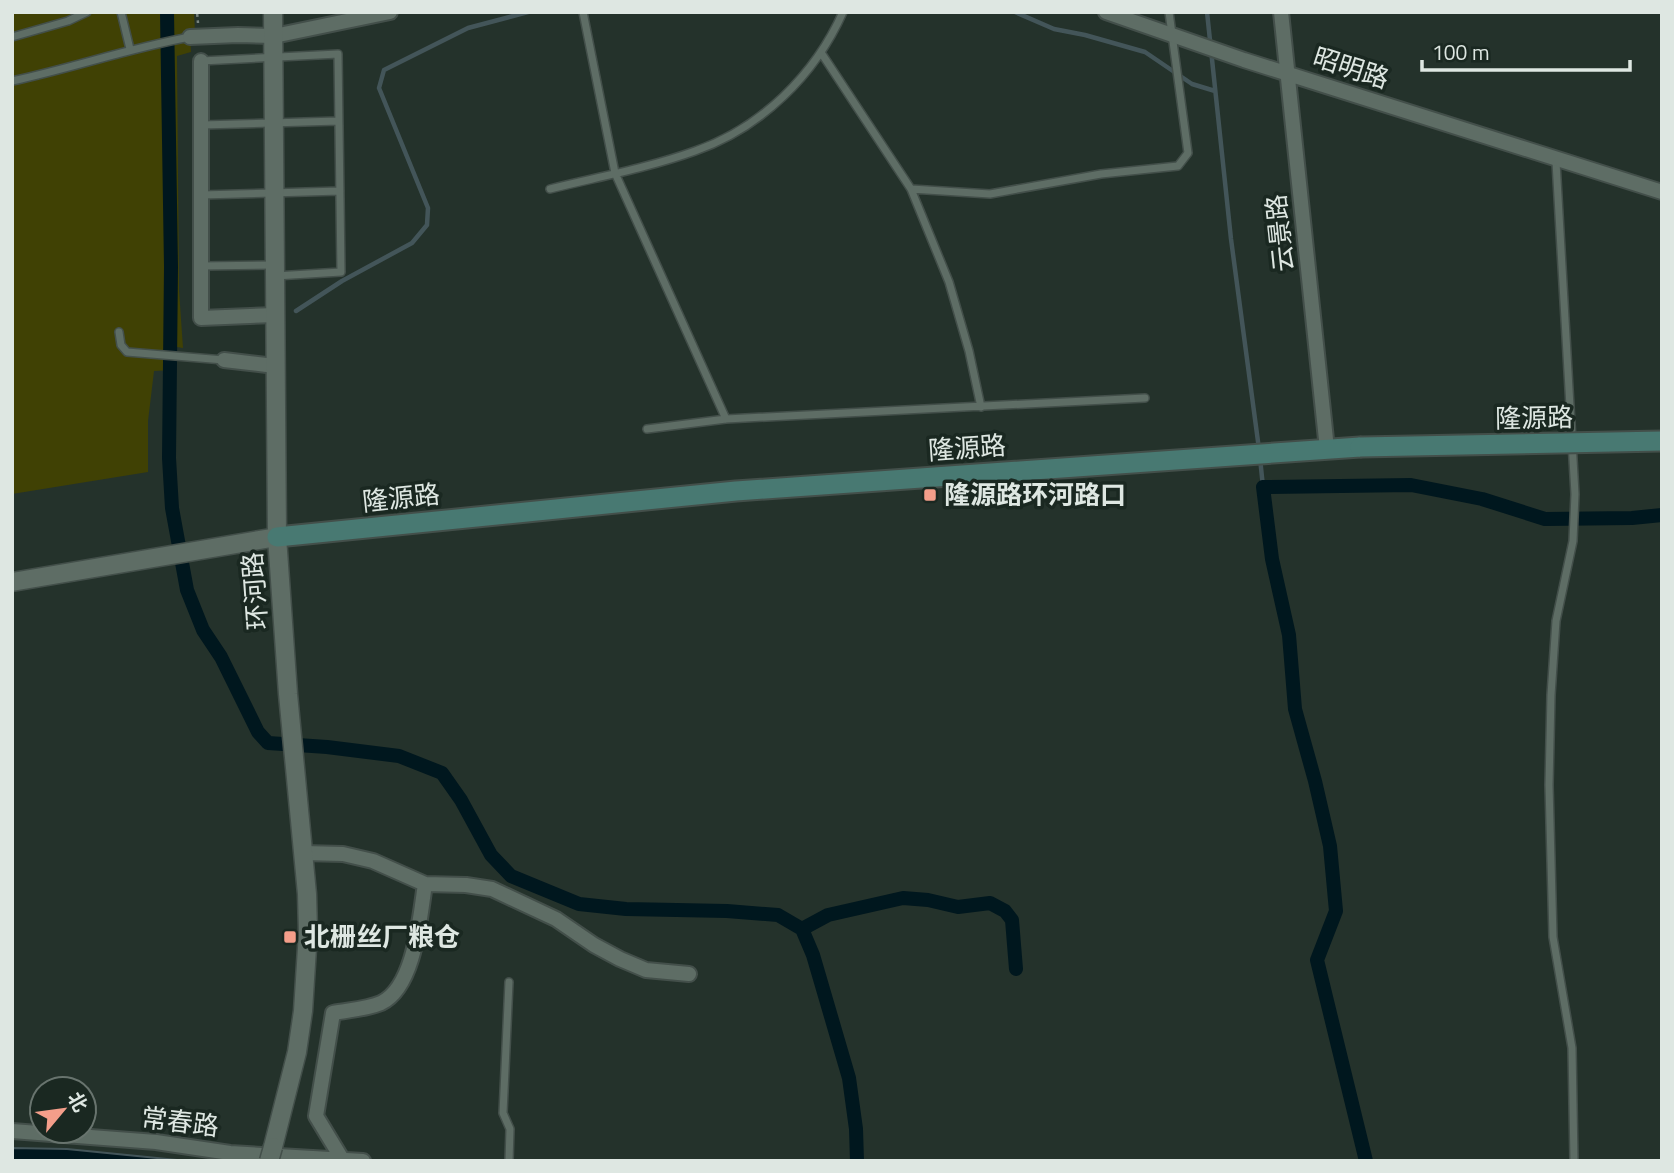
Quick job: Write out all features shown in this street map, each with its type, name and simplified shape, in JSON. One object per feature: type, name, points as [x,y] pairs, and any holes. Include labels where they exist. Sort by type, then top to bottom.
[{"type":"main road","name":"隆源路","points":[[277,537],[736,491],[1240,454],[1360,447],[1662,441]]},
{"type":"street","name":"环河路","points":[[271,1154],[290,1084],[303,1012],[308,932],[277,537],[273,12]]},
{"type":"street","points":[[190,37],[274,36],[390,12]]},
{"type":"street","name":"昭明路","points":[[1106,12],[1244,60],[1662,192]]},
{"type":"street","name":"云景路","points":[[1281,12],[1327,449]]},
{"type":"street","points":[[201,61],[201,318],[275,315]]},
{"type":"street","points":[[224,360],[275,366]]},
{"type":"street","points":[[12,582],[277,537]]},
{"type":"street","points":[[303,853],[343,854],[373,861],[425,884],[492,889],[556,919],[620,959],[646,970],[689,974]]},
{"type":"street","points":[[342,1159],[316,1116],[333,1013],[383,1002],[400,983],[415,950],[425,884]]},
{"type":"street","name":"常春路","points":[[12,1131],[156,1142],[230,1153],[363,1161]]},
{"type":"lane","points":[[12,37],[68,21],[87,12]]},
{"type":"lane","points":[[121,12],[130,49]]},
{"type":"lane","points":[[583,12],[615,173],[726,419]]},
{"type":"lane","points":[[550,189],[696,151],[743,128],[783,97],[822,54],[843,12]]},
{"type":"lane","points":[[911,189],[990,194],[1101,174],[1178,166],[1188,153],[1169,12]]},
{"type":"lane","points":[[12,81],[61,71],[130,49],[190,37]]},
{"type":"lane","points":[[201,61],[338,54],[341,272],[201,267]]},
{"type":"lane","points":[[822,54],[911,189],[949,282],[969,351],[981,407]]},
{"type":"lane","points":[[201,125],[338,121]]},
{"type":"lane","points":[[1556,162],[1575,494],[1573,541],[1556,621],[1551,695],[1549,812],[1553,937],[1572,1048],[1574,1161]]},
{"type":"lane","points":[[201,195],[340,191]]},
{"type":"lane","points":[[119,332],[121,345],[127,352],[224,360]]},
{"type":"lane","points":[[647,429],[726,419],[1145,398]]},
{"type":"lane","points":[[509,982],[503,1113],[510,1129],[509,1161]]},
{"type":"shaded area","points":[[12,12],[194,12],[195,32],[190,37],[191,52],[177,56],[179,290],[183,348],[177,347],[174,370],[154,371],[148,421],[148,472],[12,494]]},
{"type":"water","points":[[12,1148],[67,1149],[187,1161],[12,1161]]},
{"type":"waterway","points":[[167,12],[171,267],[169,458],[172,508],[187,590],[203,630],[221,657],[258,732],[268,743],[399,756],[442,773],[461,800],[491,855],[511,876],[579,904],[626,909],[778,915],[802,929],[813,955],[849,1078],[857,1161]]},
{"type":"waterway","points":[[296,311],[342,281],[412,243],[427,225],[428,208],[379,88],[384,70],[468,28],[528,12]]},
{"type":"waterway","points":[[1015,12],[1054,29],[1145,52],[1192,84],[1215,91]]},
{"type":"waterway","points":[[1207,12],[1231,239],[1259,449]]},
{"type":"waterway","points":[[1260,458],[1263,487]]},
{"type":"waterway","points":[[1366,1161],[1317,960],[1336,911],[1330,846],[1295,709],[1289,635],[1272,559],[1263,487],[1411,485],[1482,499],[1545,519],[1662,515]]},
{"type":"waterway","points":[[802,929],[828,915],[903,898],[958,907],[990,903],[1005,911],[1012,920],[1016,969]]},
{"type":"place","name":"隆源路环河路口","points":[[930,495]]},
{"type":"place","name":"北栅丝厂粮仓","points":[[290,937]]}]
